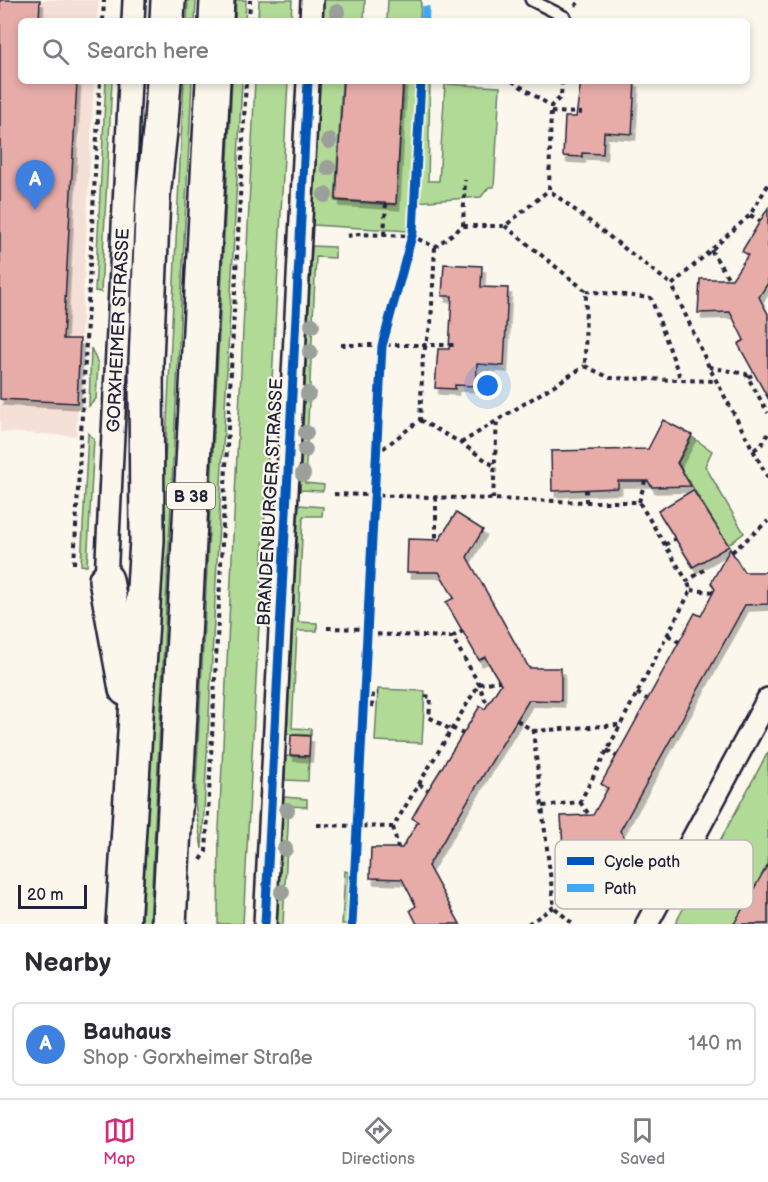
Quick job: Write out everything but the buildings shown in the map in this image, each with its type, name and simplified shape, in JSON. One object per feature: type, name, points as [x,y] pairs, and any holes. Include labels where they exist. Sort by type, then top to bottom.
[{"type":"highway","points":[[167,18],[168,0]]},
{"type":"highway","points":[[216,18],[217,0]]},
{"type":"highway","name":"B 38","points":[[123,924],[147,540],[146,361],[153,196],[164,84]]},
{"type":"highway","name":"B 38","points":[[169,924],[213,84]]},
{"type":"highway","points":[[106,580],[136,741]]},
{"type":"street","points":[[133,18],[134,0]]},
{"type":"street","points":[[311,18],[312,0]]},
{"type":"street","name":"GORXHEIMER STRASSE","points":[[106,580],[130,84]]},
{"type":"street","name":"BRANDENBURGER STRASSE","points":[[265,924],[308,84]]},
{"type":"street","points":[[692,840],[768,699]]},
{"type":"street","points":[[647,924],[655,909]]},
{"type":"lane","points":[[531,0],[565,17]]},
{"type":"path","points":[[103,18],[104,0]]},
{"type":"path","points":[[249,18],[250,0]]},
{"type":"path","points":[[74,564],[100,84]]},
{"type":"path","points":[[200,862],[206,852],[246,84]]},
{"type":"path","points":[[517,84],[551,106]]},
{"type":"path","points":[[505,226],[549,190],[551,106],[561,97],[562,84]]},
{"type":"path","points":[[551,112],[582,113]]},
{"type":"path","points":[[463,226],[465,180]]},
{"type":"path","points":[[672,285],[750,215],[768,185]]},
{"type":"path","points":[[549,190],[672,285],[709,367],[768,478]]},
{"type":"path","points":[[384,235],[386,203]]},
{"type":"path","points":[[750,215],[760,221]]},
{"type":"path","points":[[376,454],[420,420],[423,356],[430,323],[435,248],[463,226],[505,226],[586,291],[651,298],[681,380]]},
{"type":"path","points":[[347,236],[359,234],[412,236],[435,248]]},
{"type":"path","points":[[711,250],[729,279]]},
{"type":"path","points":[[585,366],[586,291]]},
{"type":"path","points":[[341,345],[454,345]]},
{"type":"path","points":[[585,366],[610,378],[716,381]]},
{"type":"path","points":[[461,443],[585,366]]},
{"type":"path","points":[[709,367],[746,374],[768,413]]},
{"type":"path","points":[[748,377],[755,374]]},
{"type":"path","points":[[493,499],[497,419]]},
{"type":"path","points":[[420,420],[461,443],[494,466]]},
{"type":"path","points":[[754,450],[762,444],[768,434]]},
{"type":"path","points":[[645,481],[639,502],[692,590]]},
{"type":"path","points":[[586,489],[586,502]]},
{"type":"path","points":[[334,494],[639,502]]},
{"type":"path","points":[[436,498],[436,540]]},
{"type":"path","points":[[732,552],[768,521]]},
{"type":"path","points":[[665,545],[676,538]]},
{"type":"path","points":[[687,581],[704,570]]},
{"type":"path","points":[[692,590],[714,592]]},
{"type":"path","points":[[580,802],[692,590]]},
{"type":"path","points":[[327,628],[452,637],[463,631]]},
{"type":"path","points":[[668,635],[679,642]]},
{"type":"path","points":[[452,637],[479,684],[485,700],[489,703]]},
{"type":"path","points":[[479,684],[499,681]]},
{"type":"path","points":[[398,848],[393,827],[479,684]]},
{"type":"path","points":[[364,707],[372,708],[374,693],[378,693]]},
{"type":"path","points":[[636,693],[647,699]]},
{"type":"path","points":[[425,696],[430,697],[429,717],[463,734]]},
{"type":"path","points":[[516,720],[533,731],[620,725]]},
{"type":"path","points":[[528,924],[554,908],[533,731]]},
{"type":"path","points":[[607,750],[616,756]]},
{"type":"path","points":[[418,783],[428,790]]},
{"type":"path","points":[[543,806],[580,802]]},
{"type":"path","points":[[580,802],[590,816]]},
{"type":"path","points":[[316,825],[393,827]]},
{"type":"path","points":[[555,909],[573,924]]},
{"type":"shaded area","points":[[0,0],[99,0],[97,18],[18,18],[18,84],[94,84],[76,436],[0,432]]},
{"type":"green space","points":[[188,0],[196,0],[195,18],[187,18]]},
{"type":"green space","points":[[236,0],[246,0],[245,18],[235,18]]},
{"type":"green space","points":[[259,0],[292,0],[291,18],[258,18]]},
{"type":"green space","points":[[324,0],[365,0],[364,18],[323,18]]},
{"type":"green space","points":[[388,0],[421,0],[420,18],[387,18]]},
{"type":"green space","points":[[106,84],[112,84],[101,292],[95,291]]},
{"type":"green space","points":[[184,84],[192,84],[150,924],[142,924]]},
{"type":"green space","points":[[232,84],[242,84],[202,849],[195,804]]},
{"type":"green space","points":[[255,84],[288,84],[243,924],[218,924],[219,828]]},
{"type":"green space","points":[[320,84],[342,84],[335,201],[396,205],[404,84],[417,84],[409,231],[313,225]]},
{"type":"green space","points":[[424,84],[430,84],[428,181],[439,181],[445,84],[500,87],[494,187],[489,187],[481,197],[416,202]]},
{"type":"green space","points":[[312,246],[335,247],[335,258],[316,257],[305,483],[324,485],[323,491],[300,490]]},
{"type":"green space","points":[[91,348],[98,364],[96,399],[89,406]]},
{"type":"green space","points":[[88,433],[94,439],[87,566],[81,565]]},
{"type":"green space","points":[[692,437],[712,451],[705,466],[744,533],[728,545],[678,463]]},
{"type":"green space","points":[[299,505],[323,507],[322,516],[303,516],[298,622],[317,623],[317,631],[297,631],[292,728],[311,729],[311,735],[287,734]]},
{"type":"green space","points":[[378,689],[425,691],[422,743],[375,741]]},
{"type":"green space","points":[[768,752],[768,924],[675,924],[683,909],[753,909],[753,840],[720,840]]},
{"type":"green space","points":[[286,756],[309,757],[308,781],[285,780]]},
{"type":"green space","points":[[284,797],[307,799],[307,807],[289,806],[283,924],[277,924]]},
{"type":"green space","points":[[345,871],[348,872],[347,924],[342,924]]},
{"type":"marked path","points":[[425,18],[426,0]]},
{"type":"cycle path","points":[[265,924],[308,84]]},
{"type":"cycle path","points":[[352,924],[382,346],[413,232],[421,84]]},
{"type":"place","name":"Bauhaus","points":[[35,210]]}]
